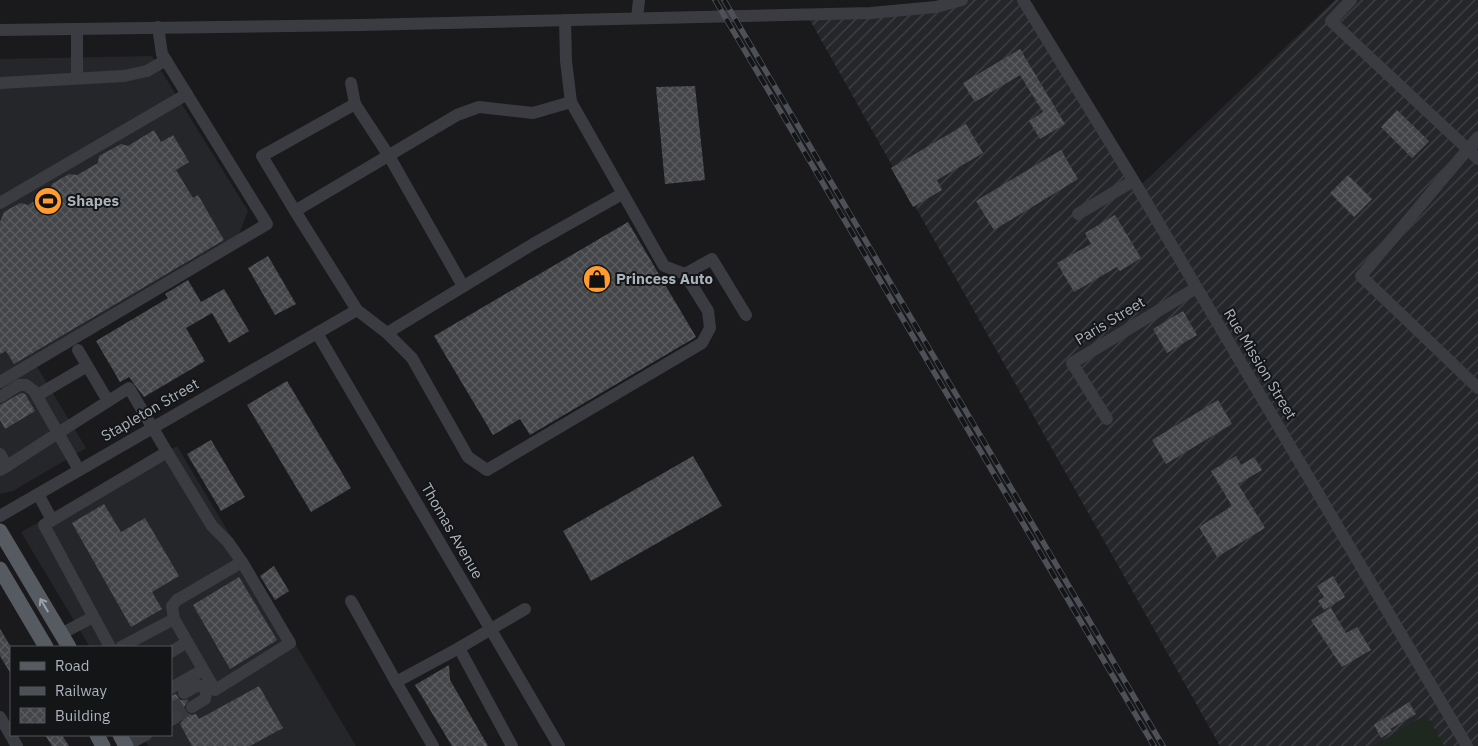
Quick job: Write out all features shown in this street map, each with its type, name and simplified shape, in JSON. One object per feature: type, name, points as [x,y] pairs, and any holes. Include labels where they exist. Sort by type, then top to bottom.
[{"type":"main road","points":[[0,531],[68,646]]},
{"type":"main road","points":[[0,570],[45,646]]},
{"type":"street","points":[[637,18],[639,0]]},
{"type":"street","points":[[2,27],[158,27],[903,12],[936,8],[962,0]]},
{"type":"street","name":"Rue Mission Street","points":[[1023,0],[1133,181],[1467,746]]},
{"type":"street","points":[[1351,0],[1331,21],[1478,159]]},
{"type":"street","points":[[355,104],[262,156],[357,310],[387,333],[412,358],[468,458],[487,470],[702,343],[710,328],[708,311],[685,274],[664,266],[571,102],[566,61],[565,20]]},
{"type":"street","points":[[0,382],[267,224],[162,54],[158,27]]},
{"type":"street","points":[[77,28],[77,78]]},
{"type":"street","points":[[0,82],[138,74],[148,72],[166,60]]},
{"type":"street","points":[[351,83],[355,104],[389,156],[463,286]]},
{"type":"street","points":[[0,203],[187,94]]},
{"type":"street","points":[[295,211],[456,115],[479,107],[533,113],[571,102]]},
{"type":"street","points":[[1478,137],[1361,276],[1478,388]]},
{"type":"street","points":[[1078,214],[1133,181]]},
{"type":"street","points":[[387,333],[463,286],[622,194]]},
{"type":"street","points":[[685,274],[712,259],[746,315]]},
{"type":"street","name":"Paris Street","points":[[1107,419],[1072,363],[1196,288]]},
{"type":"street","name":"Stapleton Street","points":[[0,516],[357,310]]},
{"type":"street","name":"Thomas Avenue","points":[[317,333],[559,746]]},
{"type":"street","points":[[78,350],[108,401]]},
{"type":"street","points":[[43,392],[87,366]]},
{"type":"street","points":[[0,397],[19,385],[26,385],[34,390],[79,470]]},
{"type":"street","points":[[0,454],[3,468],[129,388],[212,526],[228,542],[242,562],[290,643],[215,690],[198,685],[184,697]]},
{"type":"street","points":[[109,646],[44,525],[167,452]]},
{"type":"street","points":[[38,494],[52,520]]},
{"type":"street","points":[[209,687],[203,670],[174,619],[172,606],[177,600],[242,562]]},
{"type":"street","points":[[351,601],[433,746]]},
{"type":"street","points":[[396,682],[491,630],[525,608]]},
{"type":"street","points":[[61,634],[93,618]]},
{"type":"street","points":[[123,646],[174,619]]},
{"type":"street","points":[[172,651],[187,642]]},
{"type":"street","points":[[459,648],[512,746]]},
{"type":"street","points":[[184,697],[203,670]]},
{"type":"street","points":[[0,717],[10,734]]},
{"type":"street","points":[[126,746],[144,736]]},
{"type":"shaded area","points":[[962,0],[1023,0],[1138,188],[1335,0],[1478,0],[1478,746],[1444,746],[1426,715],[1374,746],[1220,746],[807,15]]},
{"type":"shaded area","points":[[152,56],[248,211],[237,239],[33,360],[86,448],[13,491],[0,494],[0,59]]},
{"type":"shaded area","points":[[177,446],[356,746],[148,746],[143,736],[172,736],[172,646],[89,646],[21,532]]},
{"type":"shaded area","points":[[1426,715],[1444,746],[1374,746]]},
{"type":"building","points":[[1020,49],[1065,124],[1040,139],[1029,121],[1043,112],[1020,75],[975,102],[963,83]]},
{"type":"building","points":[[695,86],[705,180],[665,184],[656,87]]},
{"type":"building","points":[[1397,110],[1429,141],[1412,158],[1381,127]]},
{"type":"building","points":[[966,124],[983,153],[937,180],[942,190],[913,207],[891,168]]},
{"type":"building","points":[[154,130],[161,142],[173,135],[189,162],[176,170],[193,198],[198,195],[224,240],[14,364],[6,351],[0,354],[0,222],[4,212],[20,203],[28,205],[49,192],[52,184],[69,174],[77,175],[98,163],[99,156],[121,144],[128,146]]},
{"type":"building","points":[[1061,150],[1078,179],[994,230],[976,201]]},
{"type":"building","points":[[1348,175],[1372,199],[1354,217],[1330,193]]},
{"type":"building","points":[[1115,215],[1141,258],[1120,271],[1117,267],[1074,292],[1057,263],[1091,244],[1085,233]]},
{"type":"building","name":"Princess Auto","points":[[628,222],[696,337],[530,435],[520,419],[493,435],[434,336]]},
{"type":"building","points":[[268,256],[296,304],[275,315],[248,268]]},
{"type":"building","points":[[188,280],[201,302],[224,289],[249,331],[229,343],[212,313],[186,328],[205,361],[144,397],[129,377],[120,382],[96,341],[168,298],[165,294]]},
{"type":"building","points":[[1183,311],[1197,335],[1167,353],[1153,329]]},
{"type":"building","points":[[287,381],[351,488],[311,512],[247,405]]},
{"type":"building","points":[[21,393],[25,394],[35,411],[5,429],[0,420],[0,405]]},
{"type":"building","points":[[1218,400],[1232,424],[1166,464],[1152,440]]},
{"type":"building","points":[[211,440],[245,497],[221,511],[187,454]]},
{"type":"building","points":[[693,456],[722,506],[591,581],[563,531]]},
{"type":"building","points":[[1236,456],[1241,465],[1254,457],[1262,470],[1238,484],[1265,528],[1217,557],[1199,527],[1232,506],[1211,471]]},
{"type":"building","points":[[104,504],[121,532],[145,518],[179,576],[152,592],[162,609],[131,627],[72,523]]},
{"type":"building","points":[[274,566],[289,591],[275,600],[260,576]]},
{"type":"building","points":[[1333,576],[1345,597],[1324,610],[1318,601],[1324,597],[1317,586]]},
{"type":"building","points":[[239,577],[277,640],[230,669],[193,605]]},
{"type":"building","points":[[1331,608],[1346,633],[1357,627],[1371,650],[1342,667],[1311,620]]},
{"type":"building","points":[[0,629],[10,646],[10,672],[0,656]]},
{"type":"building","points":[[449,665],[450,680],[488,746],[452,746],[415,685]]},
{"type":"building","points":[[259,686],[283,728],[250,746],[192,746],[180,724],[183,720],[183,713],[176,709],[172,710],[172,696],[176,694],[180,700],[188,700],[184,707],[185,712],[192,715],[196,714],[199,719]]},
{"type":"building","points":[[1409,702],[1416,714],[1390,729],[1392,731],[1381,738],[1374,725]]},
{"type":"building","points":[[46,736],[63,736],[69,746],[52,746]]},
{"type":"tunnel","points":[[172,708],[188,700]]},
{"type":"tunnel","points":[[176,717],[192,707]]},
{"type":"railway","points":[[715,0],[1154,746]]},
{"type":"railway","points":[[724,0],[1163,746]]},
{"type":"place","name":"Shapes","points":[[48,201]]},
{"type":"place","name":"Princess Auto","points":[[597,279]]}]
